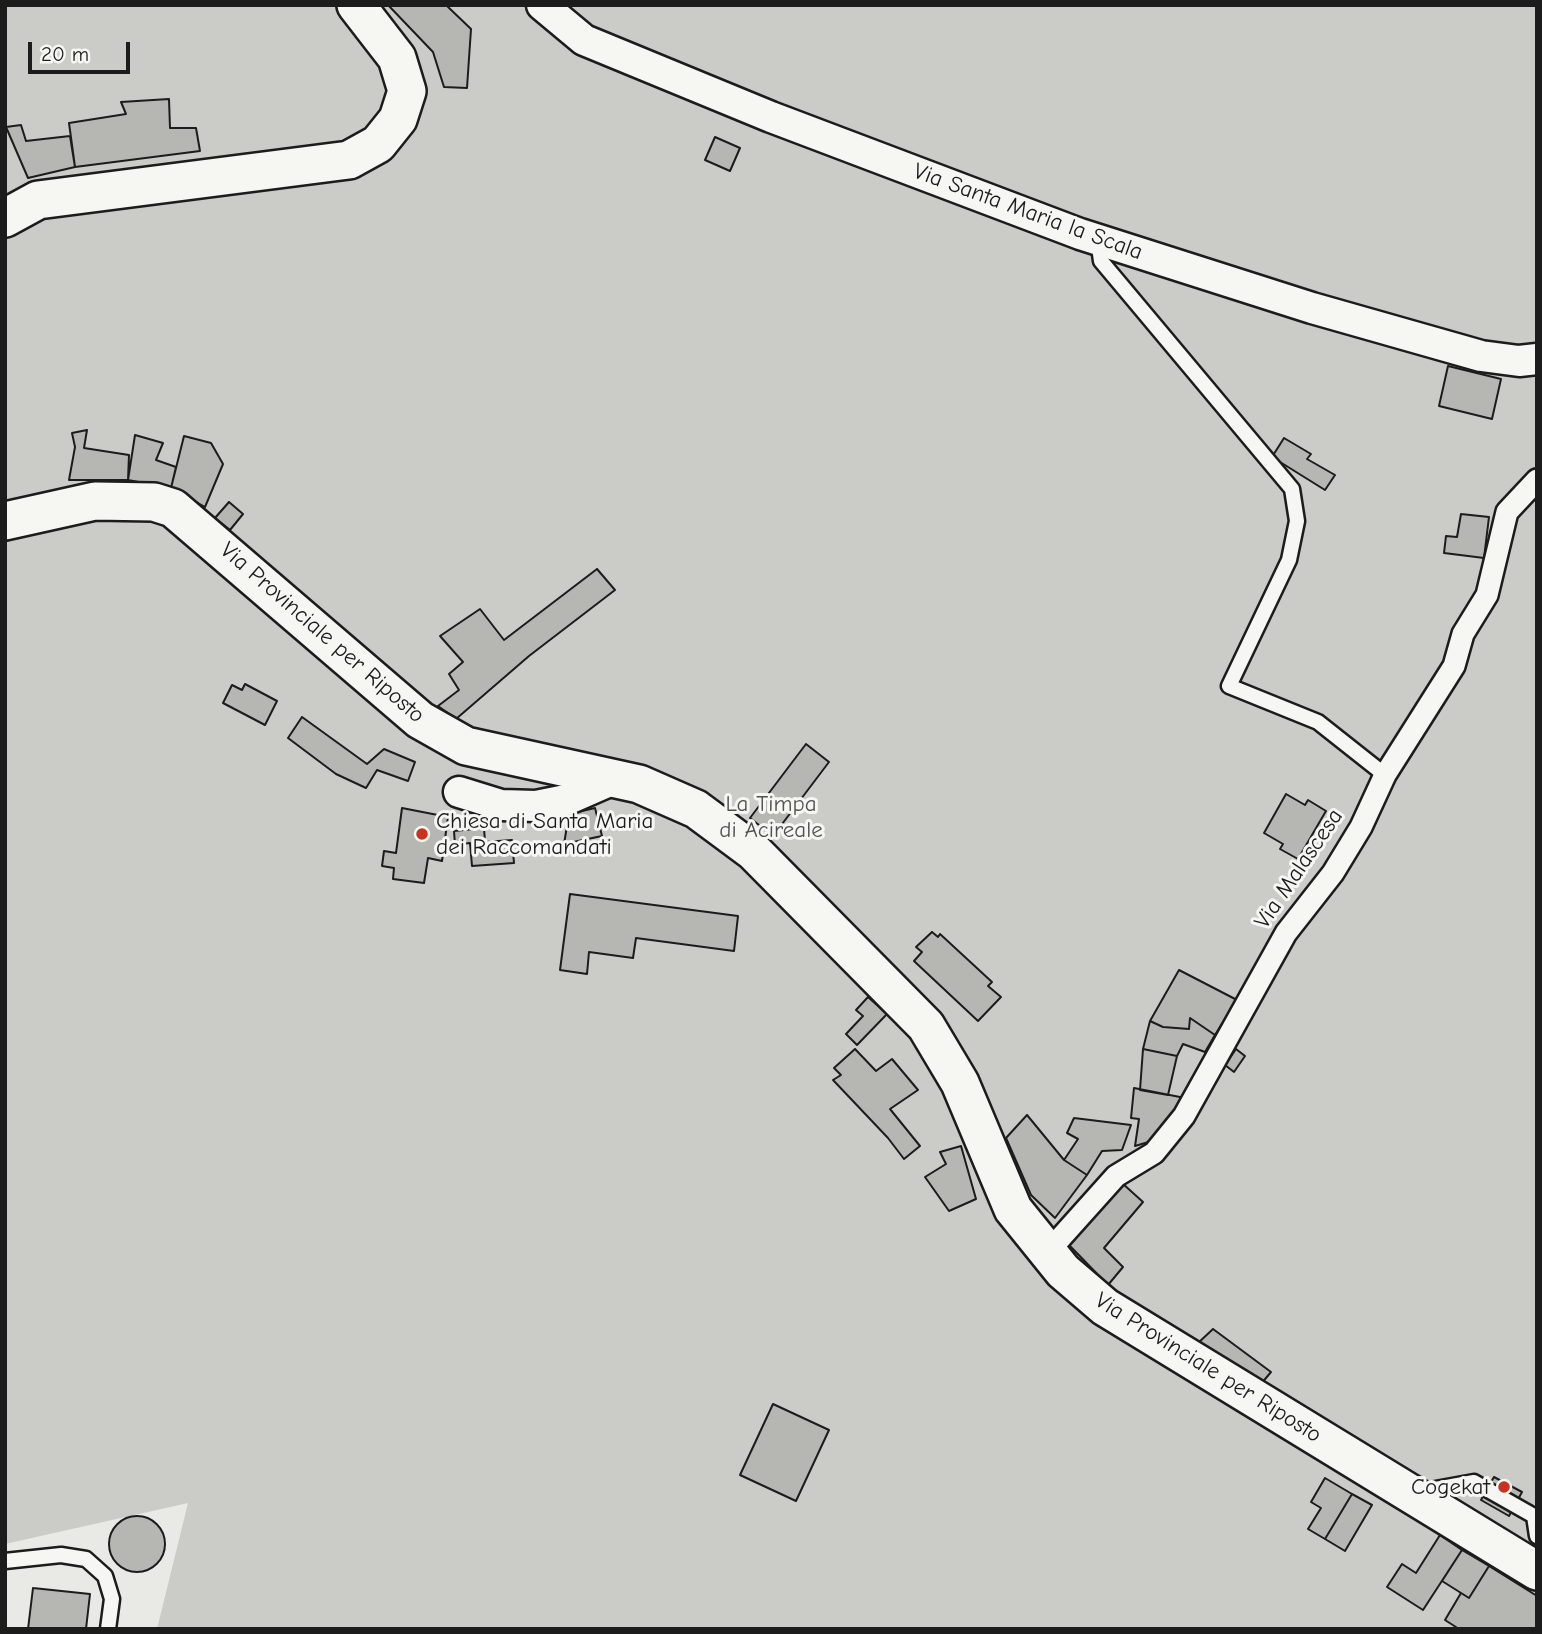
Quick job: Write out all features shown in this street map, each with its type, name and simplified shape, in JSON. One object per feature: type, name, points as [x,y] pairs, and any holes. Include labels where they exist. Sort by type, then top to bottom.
[{"type":"street","points":[[5,218],[38,200],[349,160],[378,144],[398,119],[407,91],[397,58],[356,5]]},
{"type":"street","name":"Via Santa Maria la Scala","points":[[541,5],[584,40],[771,117],[1098,240],[1312,308],[1481,355],[1518,361],[1537,359]]},
{"type":"street","name":"Via Malascesa","points":[[1047,1253],[1116,1176],[1154,1153],[1184,1116],[1286,933],[1333,873],[1361,827],[1385,775],[1454,666],[1463,635],[1487,595],[1507,512],[1537,480]]},
{"type":"street","name":"Via Provinciale per Riposto","points":[[5,521],[95,501],[154,502],[173,508],[420,720],[466,746],[663,792],[696,809],[754,852],[926,1026],[960,1083],[1013,1209],[1063,1271],[1105,1307],[1537,1571]]},
{"type":"street","points":[[459,792],[501,805],[536,806],[566,800],[614,779]]},
{"type":"lane","points":[[1098,240],[1101,261],[1292,489],[1297,520],[1289,560],[1229,686],[1318,722],[1385,775]]},
{"type":"lane","points":[[1410,1493],[1474,1482],[1534,1516],[1537,1536]]},
{"type":"lane","points":[[5,1561],[61,1555],[86,1559],[105,1576],[112,1599],[108,1629]]},
{"type":"green space","name":"La Timpa di Acireale","points":[[5,5],[1537,5],[1537,1629],[157,1629],[188,1503],[5,1544]]},
{"type":"building","points":[[388,5],[446,5],[471,29],[467,88],[444,87],[433,52]]},
{"type":"building","points":[[169,99],[170,128],[196,128],[200,151],[75,167],[69,123],[126,114],[121,102]]},
{"type":"building","points":[[21,125],[26,141],[70,136],[75,167],[28,178],[6,127]]},
{"type":"building","points":[[715,137],[740,148],[730,171],[705,160]]},
{"type":"building","points":[[1448,366],[1501,379],[1492,419],[1439,406]]},
{"type":"building","points":[[87,430],[84,448],[129,455],[128,480],[69,480],[75,447],[72,433]]},
{"type":"building","points":[[135,435],[163,443],[156,460],[176,467],[171,488],[128,480]]},
{"type":"building","points":[[184,436],[211,443],[223,464],[205,507],[171,488]]},
{"type":"building","points":[[1284,438],[1311,454],[1307,459],[1335,475],[1325,490],[1272,457]]},
{"type":"building","points":[[229,502],[243,514],[230,530],[215,518]]},
{"type":"building","points":[[1461,514],[1489,517],[1484,558],[1444,553],[1446,536],[1457,537]]},
{"type":"building","points":[[597,569],[615,590],[529,656],[456,719],[438,706],[459,690],[449,674],[463,662],[440,636],[480,609],[504,640]]},
{"type":"building","points":[[245,684],[277,701],[265,725],[223,703],[232,685],[242,690]]},
{"type":"building","points":[[302,717],[367,764],[384,749],[415,762],[408,781],[377,770],[366,788],[336,774],[288,738]]},
{"type":"building","points":[[806,744],[829,762],[773,836],[750,818]]},
{"type":"building","points":[[1286,794],[1305,805],[1308,800],[1326,811],[1298,859],[1280,849],[1283,844],[1264,833]]},
{"type":"building","name":"Chiesa di Santa Maria dei Raccomandati","points":[[402,808],[448,817],[442,861],[428,858],[424,883],[393,879],[394,868],[382,866],[384,851],[396,853]]},
{"type":"building","points":[[595,808],[602,836],[564,844],[569,814]]},
{"type":"building","points":[[484,828],[485,842],[512,840],[514,863],[472,866],[470,843],[455,845],[454,831]]},
{"type":"building","points":[[570,894],[738,916],[734,951],[636,938],[633,958],[589,952],[587,974],[560,970]]},
{"type":"building","points":[[932,932],[938,937],[940,934],[992,982],[988,986],[1001,997],[978,1021],[914,961],[922,952],[916,947]]},
{"type":"building","points":[[1179,970],[1237,1000],[1215,1035],[1190,1018],[1189,1029],[1163,1027],[1150,1021]]},
{"type":"building","points":[[868,997],[887,1014],[857,1045],[846,1034],[863,1016],[856,1010]]},
{"type":"building","points":[[1190,1018],[1215,1035],[1205,1052],[1183,1044],[1177,1056],[1143,1049],[1150,1021],[1163,1027],[1189,1029]]},
{"type":"building","points":[[855,1049],[876,1071],[892,1059],[918,1090],[890,1109],[920,1146],[904,1159],[888,1138],[833,1080],[841,1075],[834,1068]]},
{"type":"building","points":[[1143,1049],[1177,1056],[1168,1095],[1140,1090]]},
{"type":"building","points":[[1236,1049],[1245,1056],[1234,1072],[1225,1065]]},
{"type":"building","points":[[1134,1088],[1185,1098],[1152,1141],[1135,1146],[1139,1119],[1131,1118]]},
{"type":"building","points":[[1027,1115],[1064,1160],[1087,1175],[1055,1218],[1031,1195],[1006,1138]]},
{"type":"building","points":[[1074,1118],[1131,1125],[1122,1150],[1102,1151],[1087,1175],[1064,1160],[1078,1139],[1067,1133]]},
{"type":"building","points":[[961,1146],[976,1199],[949,1211],[925,1177],[946,1164],[940,1152]]},
{"type":"building","points":[[1122,1183],[1143,1202],[1104,1248],[1123,1267],[1108,1285],[1069,1245]]},
{"type":"building","points":[[1213,1329],[1271,1372],[1261,1384],[1197,1344]]},
{"type":"building","points":[[773,1404],[829,1430],[796,1501],[740,1475]]},
{"type":"building","points":[[1494,1477],[1522,1492],[1509,1516],[1481,1500]]},
{"type":"building","points":[[1325,1478],[1352,1494],[1325,1539],[1308,1529],[1321,1508],[1311,1502]]},
{"type":"building","points":[[1352,1494],[1372,1505],[1345,1551],[1325,1539]]},
{"type":"building","points":[[137,1516],[148,1518],[157,1524],[163,1533],[163,1555],[157,1564],[148,1570],[137,1572],[126,1570],[117,1564],[111,1555],[109,1544],[111,1533],[117,1524],[126,1518]]},
{"type":"building","points":[[1440,1535],[1462,1550],[1423,1610],[1387,1587],[1402,1564],[1416,1573]]},
{"type":"building","points":[[1462,1550],[1489,1566],[1469,1598],[1442,1581]]},
{"type":"building","points":[[1489,1566],[1537,1596],[1537,1629],[1459,1629],[1445,1620],[1461,1593],[1469,1598]]},
{"type":"building","points":[[33,1588],[90,1594],[86,1629],[28,1629]]},
{"type":"place","name":"Chiesa di Santa Maria dei Raccomandati","points":[[422,834]]},
{"type":"place","name":"Cogekat","points":[[1504,1487]]}]
